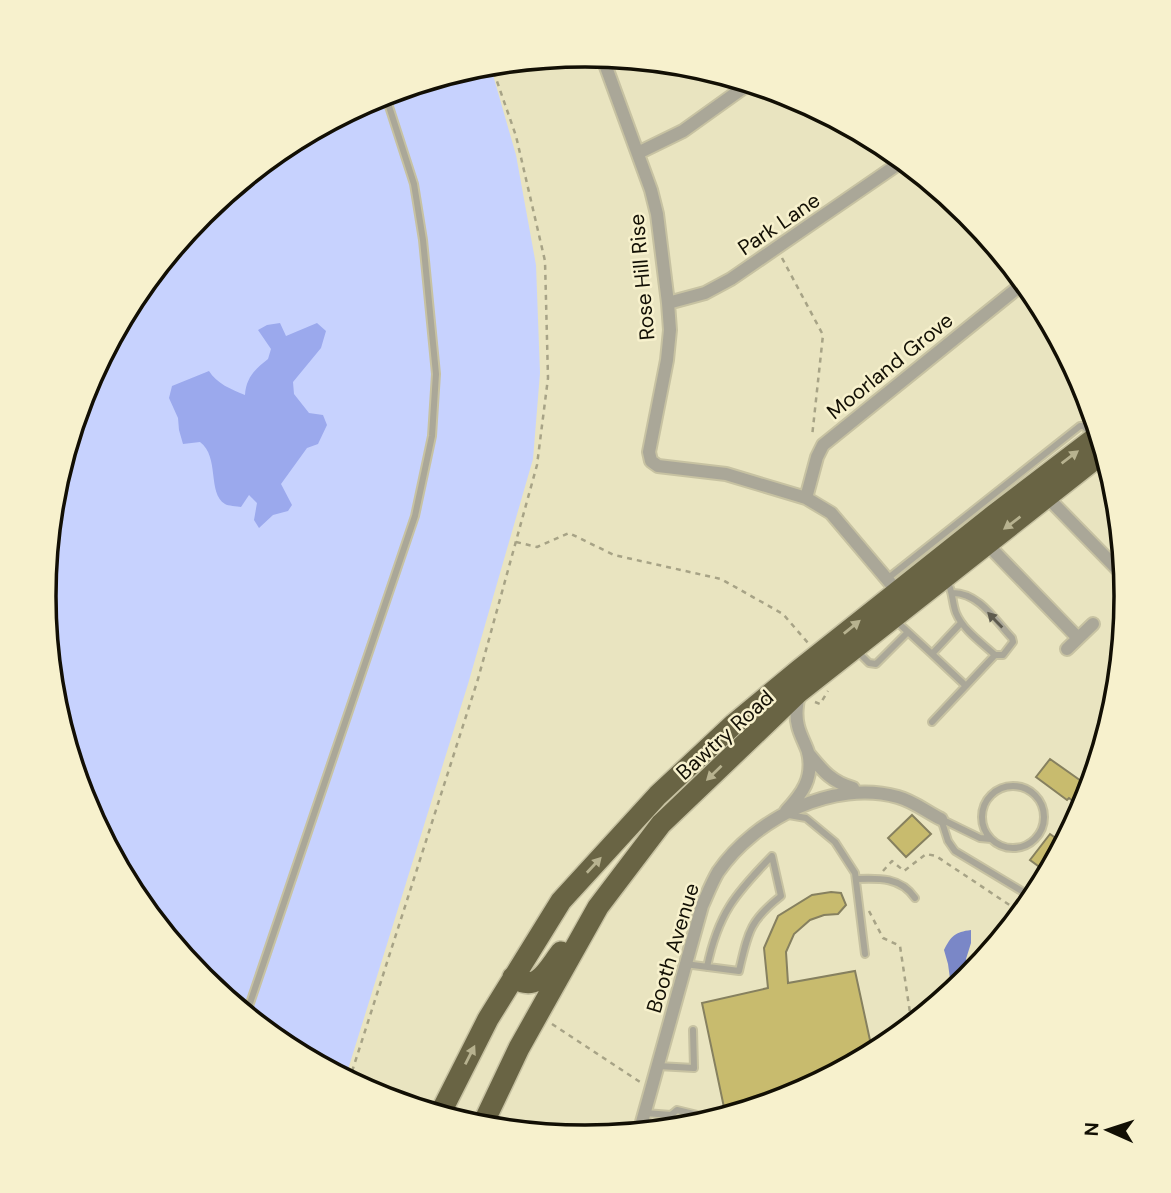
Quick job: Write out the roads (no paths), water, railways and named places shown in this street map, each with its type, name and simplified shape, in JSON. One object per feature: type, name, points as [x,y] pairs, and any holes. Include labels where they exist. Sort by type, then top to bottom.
[{"type":"highway","name":"Bawtry Road","points":[[444,1107],[488,1020],[561,901],[658,795],[892,585],[1093,446]]},
{"type":"highway","name":"Bawtry Road","points":[[486,1117],[519,1048],[598,907],[661,824],[799,692],[891,618],[948,585],[986,543],[1047,497],[1094,448]]},
{"type":"highway","points":[[513,977],[528,985],[536,983],[598,907]]},
{"type":"street","name":"Rose Hill Rise","points":[[606,68],[657,214],[668,303],[670,330],[667,360],[649,452],[651,461],[658,466],[726,474],[806,498],[831,513],[892,585]]},
{"type":"street","points":[[638,153],[683,131],[740,90]]},
{"type":"street","name":"Park Lane","points":[[668,303],[705,293],[731,279],[895,166]]},
{"type":"street","name":"Moorland Grove","points":[[806,498],[823,445],[1017,289]]},
{"type":"street","points":[[1047,497],[1114,566]]},
{"type":"street","points":[[986,543],[1078,638]]},
{"type":"street","points":[[1067,649],[1093,624]]},
{"type":"street","points":[[783,814],[804,793],[810,772],[808,753],[796,715],[799,670]]},
{"type":"street","points":[[808,753],[829,778],[839,784],[871,792]]},
{"type":"street","name":"Booth Avenue","points":[[642,1122],[702,906],[718,872],[760,829],[783,814],[840,793],[871,792],[900,797],[941,819]]},
{"type":"lane","points":[[249,1006],[415,516],[432,436],[436,374],[423,240],[414,184],[389,105]]},
{"type":"lane","points":[[948,585],[973,597],[1012,638],[1012,644],[1003,655],[995,655],[961,623],[948,585]]},
{"type":"lane","points":[[891,618],[966,685]]},
{"type":"lane","points":[[932,654],[961,623]]},
{"type":"lane","points":[[854,648],[869,663],[876,664],[908,632]]},
{"type":"lane","points":[[932,722],[995,655]]},
{"type":"lane","name":"Booth Avenue","points":[[941,819],[980,838],[991,839],[1009,848],[1029,844],[1036,838],[1044,819],[1043,809],[1032,792],[1013,786],[994,793],[983,810],[982,821],[991,839]]},
{"type":"lane","points":[[783,814],[806,818],[835,842],[855,873],[865,954]]},
{"type":"lane","points":[[941,819],[948,841],[955,851],[1025,893]]},
{"type":"lane","points":[[685,964],[708,967],[740,971],[747,937],[760,912],[781,896],[772,856],[742,886],[723,914],[713,940],[708,967]]},
{"type":"lane","points":[[856,879],[894,881],[908,888],[915,898]]},
{"type":"lane","points":[[658,1066],[694,1068],[693,1030]]},
{"type":"lane","points":[[645,1113],[671,1115],[677,1110],[696,1114]]}]
